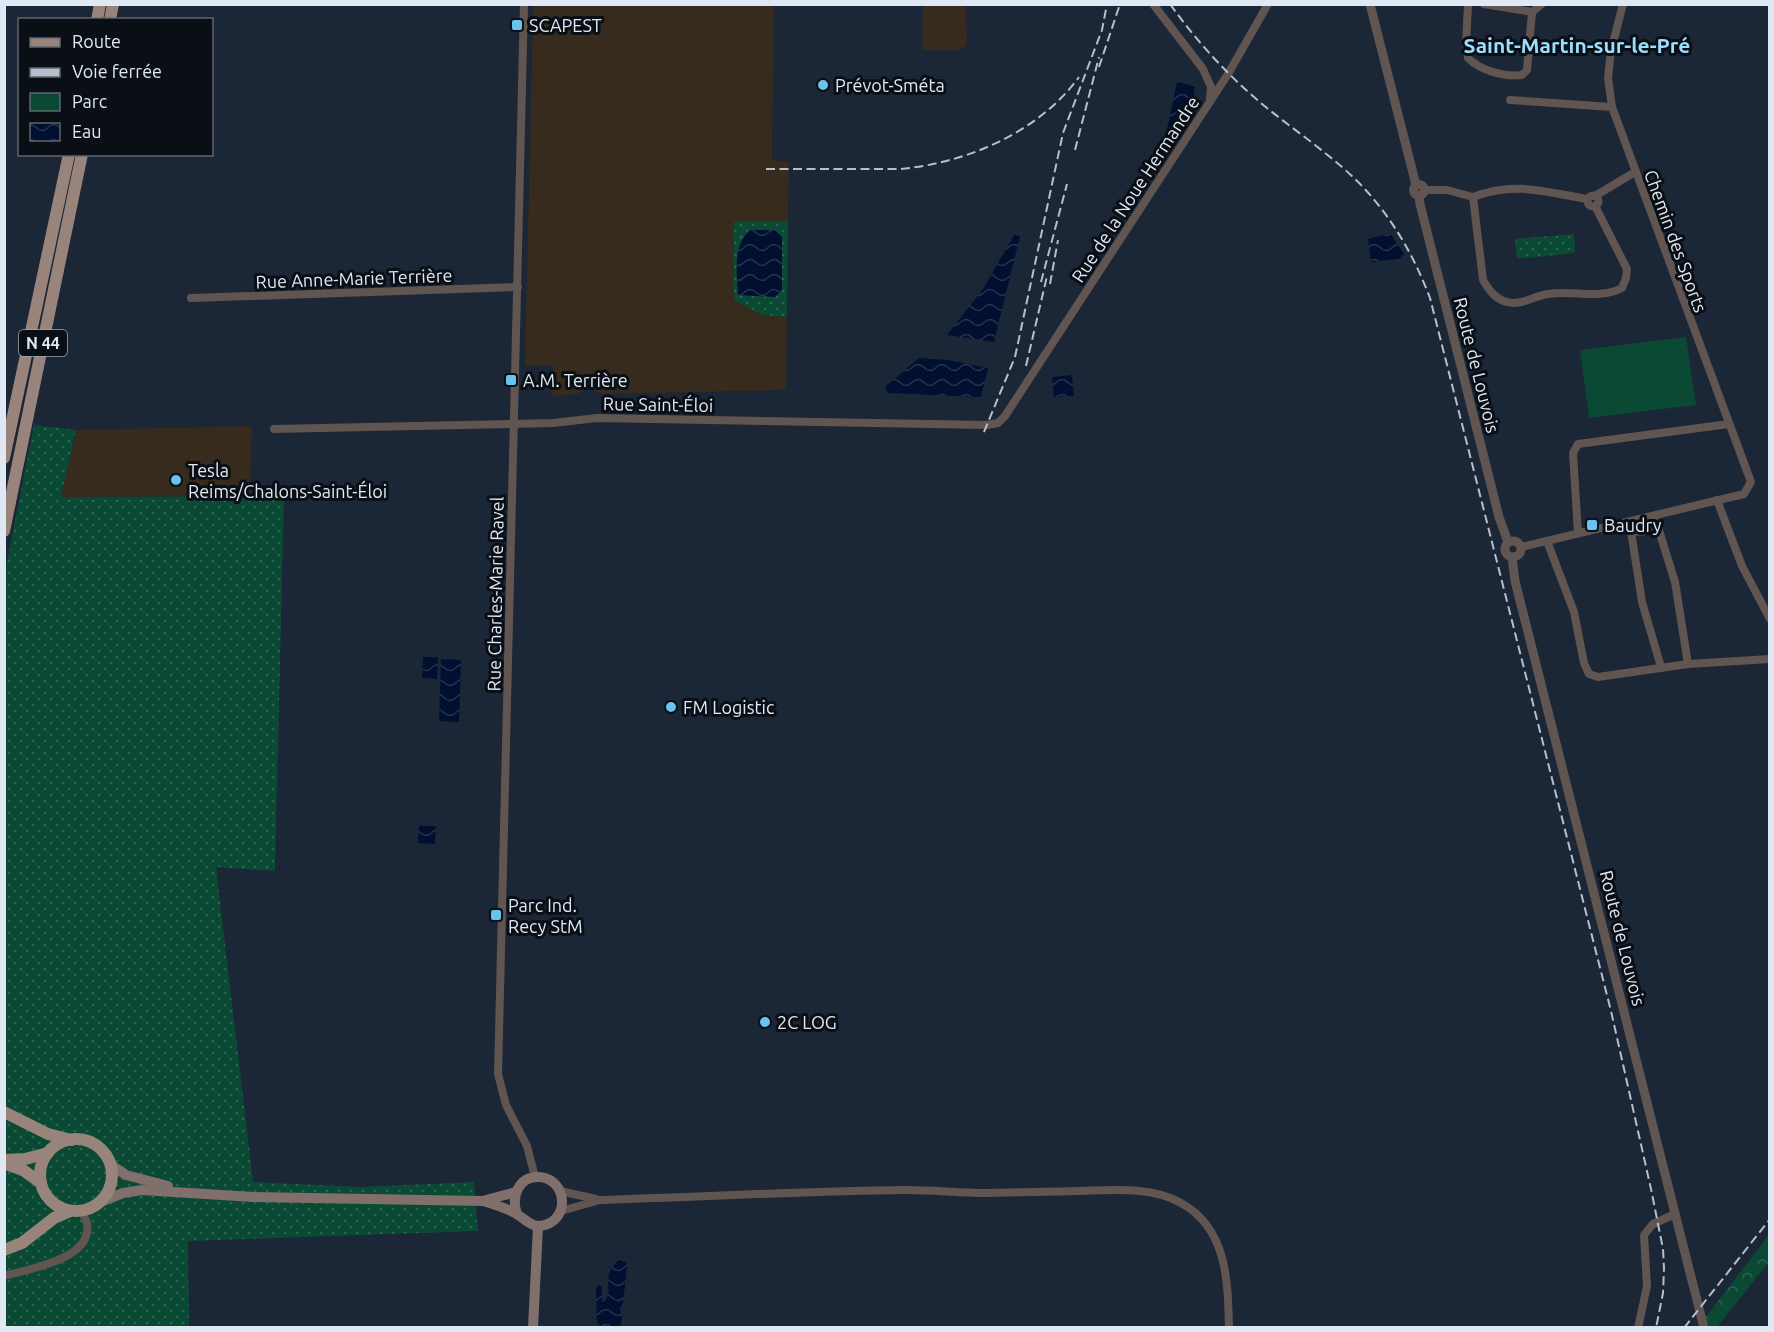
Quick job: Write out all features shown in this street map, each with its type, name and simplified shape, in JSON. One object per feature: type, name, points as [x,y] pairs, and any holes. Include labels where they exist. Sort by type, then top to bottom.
[{"type":"main road","name":"N 44","points":[[4,458],[69,156]]},
{"type":"main road","name":"N 44","points":[[4,531],[82,156]]},
{"type":"main road","points":[[4,1112],[48,1134],[86,1141],[98,1147],[111,1165],[111,1185],[100,1202]]},
{"type":"main road","points":[[71,1140],[58,1144],[48,1153],[40,1170],[41,1183],[51,1202],[75,1211]]},
{"type":"main road","points":[[4,1161],[48,1153]]},
{"type":"main road","points":[[4,1161],[41,1183]]},
{"type":"main road","points":[[111,1165],[126,1175],[141,1180],[204,1193]]},
{"type":"main road","points":[[535,1177],[550,1180],[560,1191],[561,1211],[552,1222],[538,1226],[523,1220],[514,1206],[516,1192],[524,1182],[535,1177]]},
{"type":"main road","points":[[4,1250],[22,1243],[54,1218],[91,1208],[123,1193],[142,1190],[253,1197],[483,1201],[518,1214]]},
{"type":"main road","points":[[483,1201],[516,1192]]},
{"type":"main road","points":[[533,1328],[538,1226]]},
{"type":"street","name":"Rue Charles-Marie Ravel","points":[[524,4],[498,1074],[506,1105],[527,1146],[535,1177]]},
{"type":"street","points":[[1153,4],[1203,69],[1211,87],[1207,106]]},
{"type":"street","name":"Rue de la Noue Hermandre","points":[[1024,388],[1234,64],[1268,4]]},
{"type":"street","name":"Route de Louvois","points":[[1371,4],[1420,190],[1420,204],[1468,397],[1499,517],[1508,542]]},
{"type":"street","points":[[1468,4],[1466,45],[1468,58],[1491,72],[1512,75],[1522,75],[1527,70],[1532,12],[1542,4]]},
{"type":"street","points":[[1484,4],[1532,12]]},
{"type":"street","name":"Chemin des Sports","points":[[1623,4],[1613,42],[1608,78],[1612,107],[1751,482],[1744,494],[1717,500]]},
{"type":"street","points":[[1510,100],[1612,107]]},
{"type":"street","points":[[1420,190],[1448,190],[1473,197],[1485,192],[1528,188],[1591,197],[1635,172]]},
{"type":"street","points":[[1473,197],[1483,280],[1489,291],[1498,299],[1508,303],[1523,302],[1546,294],[1569,292],[1598,295],[1613,293],[1622,288],[1627,268],[1595,206],[1589,206],[1591,197]]},
{"type":"street","name":"Rue Anne-Marie Terrière","points":[[191,298],[518,287]]},
{"type":"street","name":"Rue Saint-Éloi","points":[[274,429],[553,423],[597,418],[987,426],[1002,420],[1024,388]]},
{"type":"street","points":[[1578,533],[1573,453],[1578,444],[1729,424]]},
{"type":"street","points":[[1521,547],[1717,500],[1742,566],[1770,619]]},
{"type":"street","points":[[1620,525],[1637,532],[1651,530],[1666,514]]},
{"type":"street","points":[[1657,524],[1675,582],[1688,664]]},
{"type":"street","points":[[1631,531],[1639,588],[1662,667]]},
{"type":"street","points":[[1516,541],[1521,547],[1519,554],[1512,557],[1505,551],[1508,542],[1516,541]]},
{"type":"street","points":[[1548,542],[1574,612],[1586,670],[1589,674],[1598,677],[1688,664],[1770,659]]},
{"type":"street","name":"Route de Louvois","points":[[1512,557],[1520,604],[1704,1328]]},
{"type":"street","points":[[561,1211],[600,1200],[905,1190],[986,1193],[1097,1191],[1152,1193],[1182,1203],[1204,1220],[1218,1245],[1226,1272],[1229,1328]]},
{"type":"street","points":[[560,1191],[600,1200]]},
{"type":"street","points":[[4,1276],[72,1255],[86,1238],[87,1224],[75,1211]]},
{"type":"street","points":[[1638,1328],[1647,1286],[1644,1235],[1653,1224],[1675,1214]]},
{"type":"shaded area","points":[[533,5],[774,5],[772,160],[789,162],[788,221],[734,221],[762,315],[787,317],[786,390],[599,394],[590,387],[577,394],[552,396],[553,366],[525,366]]},
{"type":"shaded area","points":[[923,5],[966,5],[967,44],[961,50],[922,50]]},
{"type":"shaded area","points":[[252,426],[250,496],[61,497],[76,430]]},
{"type":"green space","points":[[734,221],[788,221],[787,317],[762,315],[734,300]]},
{"type":"green space","points":[[1574,234],[1575,253],[1517,259],[1515,239]]},
{"type":"green space","points":[[1686,337],[1696,405],[1589,418],[1580,350]]},
{"type":"green space","points":[[34,425],[76,430],[61,497],[284,496],[275,871],[216,867],[253,1182],[360,1187],[474,1182],[478,1231],[188,1241],[189,1327],[5,1328],[4,577]]},
{"type":"green space","points":[[1769,1235],[1769,1262],[1717,1327],[1697,1328]]},
{"type":"water","points":[[1177,82],[1195,86],[1192,111],[1177,132],[1167,129]]},
{"type":"water","points":[[750,230],[775,230],[782,237],[782,290],[775,297],[738,295],[738,252],[740,244]]},
{"type":"water","points":[[1390,233],[1404,254],[1399,259],[1371,262],[1368,239]]},
{"type":"water","points":[[1014,235],[1020,236],[994,342],[947,335],[983,289]]},
{"type":"water","points":[[919,358],[947,360],[988,368],[981,397],[888,393],[885,387]]},
{"type":"water","points":[[1072,375],[1074,396],[1054,397],[1052,377]]},
{"type":"water","points":[[423,657],[438,657],[437,679],[422,678]]},
{"type":"water","points":[[441,659],[461,660],[459,722],[439,721]]},
{"type":"water","points":[[419,826],[436,826],[435,844],[418,843]]},
{"type":"water","points":[[619,1260],[626,1262],[627,1267],[623,1303],[620,1308],[622,1318],[620,1327],[601,1327],[597,1322],[596,1289],[599,1285],[602,1287],[602,1301],[604,1302],[609,1291],[608,1280],[611,1270]]},
{"type":"railway","points":[[984,432],[1015,357],[1063,133],[1102,30],[1107,4]]},
{"type":"railway","points":[[1099,67],[1120,4]]},
{"type":"railway","points":[[1170,4],[1203,46],[1240,85],[1340,165],[1362,186],[1402,239],[1430,298],[1611,1011],[1651,1189],[1663,1249],[1664,1268],[1663,1293],[1656,1328]]},
{"type":"railway","points":[[1075,150],[1099,57]]},
{"type":"railway","points":[[766,169],[900,169],[951,160],[976,152],[1022,129],[1044,114],[1079,77]]},
{"type":"railway","points":[[1041,282],[1067,184]]},
{"type":"railway","points":[[1050,284],[1058,240]]},
{"type":"railway","points":[[1026,366],[1047,276]]},
{"type":"railway","points":[[1684,1328],[1770,1219]]},
{"type":"place","name":"SCAPEST","points":[[517,25]]},
{"type":"place","name":"Prévot-Sméta","points":[[823,85]]},
{"type":"place","name":"A.M. Terrière","points":[[511,380]]},
{"type":"place","name":"Tesla Reims/Chalons-Saint-Éloi","points":[[176,480]]},
{"type":"place","name":"Baudry","points":[[1592,525]]},
{"type":"place","name":"FM Logistic","points":[[671,707]]},
{"type":"place","name":"Parc Ind. Recy StM","points":[[496,915]]},
{"type":"place","name":"2C LOG","points":[[765,1022]]},
{"type":"district","name":"Saint-Martin-sur-le-Pré","points":[[1577,45]]}]
